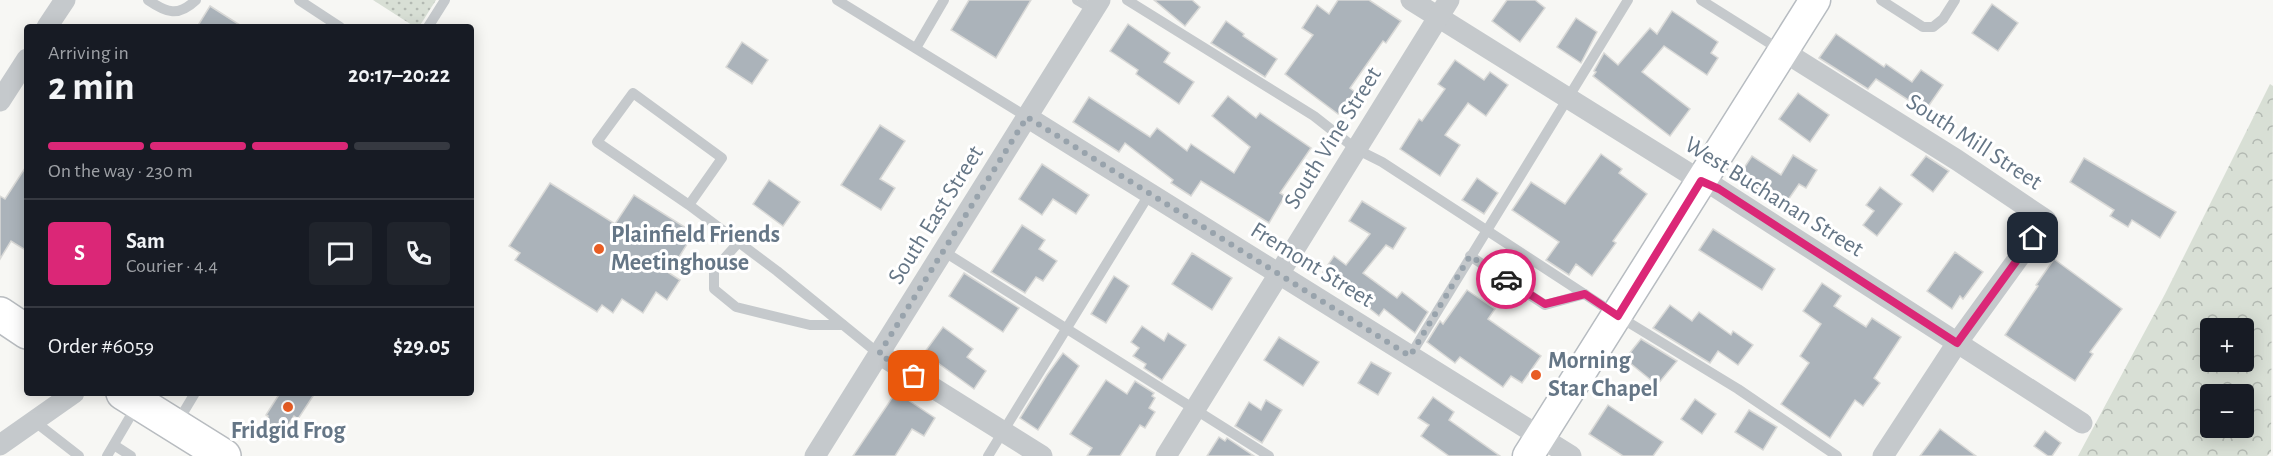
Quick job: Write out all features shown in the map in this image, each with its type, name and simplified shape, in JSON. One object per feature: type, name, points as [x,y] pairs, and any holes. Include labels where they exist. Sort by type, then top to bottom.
[{"type":"main road","points":[[1534,447],[1815,0]]},
{"type":"main road","points":[[0,314],[24,330]]},
{"type":"main road","points":[[130,398],[224,456]]},
{"type":"street","points":[[49,24],[64,0]]},
{"type":"street","name":"West Buchanan Street","points":[[1411,0],[1444,9],[1566,97],[1701,181],[1719,189],[2082,423]]},
{"type":"street","name":"South East Street","points":[[819,454],[1027,117],[1090,3]]},
{"type":"street","name":"South Vine Street","points":[[1166,456],[1444,9]]},
{"type":"street","name":"South Mill Street","points":[[1783,51],[1958,160],[2046,220],[1957,343],[1883,456]]},
{"type":"street","points":[[3,90],[24,62]]},
{"type":"street","name":"Fremont Street","points":[[1027,117],[1410,356],[1534,447],[1571,456]]},
{"type":"street","points":[[879,354],[1042,456]]},
{"type":"street","points":[[0,445],[70,396]]},
{"type":"lane","points":[[148,0],[164,11],[186,10],[196,0]]},
{"type":"lane","points":[[299,0],[335,24]]},
{"type":"lane","points":[[430,24],[445,0]]},
{"type":"lane","points":[[837,0],[1027,117]]},
{"type":"lane","points":[[916,48],[944,0]]},
{"type":"lane","points":[[1127,0],[1314,116],[1356,149],[1382,162],[1618,316],[1738,389],[1837,456]]},
{"type":"lane","points":[[1410,356],[1566,97],[1628,0]]},
{"type":"lane","points":[[1701,0],[1783,51]]},
{"type":"lane","points":[[1881,0],[1923,27],[1933,27],[1943,19],[1955,0]]},
{"type":"lane","points":[[689,206],[722,158],[633,93],[597,142],[689,206],[879,354]]},
{"type":"lane","points":[[988,456],[1150,193]]},
{"type":"lane","points":[[738,243],[714,270],[714,289],[736,307],[810,325],[843,325]]},
{"type":"lane","points":[[943,251],[1269,456]]},
{"type":"lane","points":[[1470,256],[1545,304],[1585,294]]},
{"type":"lane","points":[[176,426],[193,396]]},
{"type":"lane","points":[[107,456],[114,445],[130,398]]},
{"type":"lane","points":[[34,421],[79,456]]},
{"type":"lane","points":[[114,445],[131,456]]},
{"type":"green space","points":[[373,0],[436,0],[421,24],[410,24]]},
{"type":"green space","points":[[2270,84],[2273,86],[2271,452],[2267,456],[2078,456],[2165,294]]},
{"type":"building","points":[[969,0],[1031,0],[996,58],[951,30]]},
{"type":"building","points":[[1154,0],[1192,0],[1200,7],[1185,26]]},
{"type":"building","points":[[1338,0],[1369,0],[1401,21],[1386,43],[1383,41],[1350,88],[1355,92],[1338,114],[1285,74],[1313,35],[1302,28],[1317,5],[1329,14]]},
{"type":"building","points":[[1507,0],[1535,0],[1545,8],[1520,42],[1492,21]]},
{"type":"building","points":[[1992,4],[2018,23],[1998,51],[1972,33]]},
{"type":"building","points":[[210,6],[238,24],[199,24]]},
{"type":"building","points":[[1672,11],[1718,42],[1711,53],[1718,58],[1707,75],[1664,46],[1642,72],[1690,109],[1670,136],[1593,76],[1604,53],[1618,65],[1650,28],[1657,34]]},
{"type":"building","points":[[1576,18],[1597,32],[1581,63],[1557,47]]},
{"type":"building","points":[[1226,21],[1244,34],[1243,36],[1277,59],[1265,77],[1211,43]]},
{"type":"building","points":[[1128,24],[1170,53],[1164,62],[1194,82],[1179,104],[1136,74],[1138,70],[1110,51]]},
{"type":"building","points":[[1836,34],[1884,67],[1886,64],[1912,82],[1921,70],[1943,85],[1925,111],[1876,79],[1868,89],[1819,58]]},
{"type":"building","points":[[742,42],[768,60],[752,84],[726,67]]},
{"type":"building","points":[[1455,60],[1484,80],[1490,72],[1508,85],[1486,116],[1468,103],[1445,135],[1460,145],[1440,176],[1400,149],[1419,119],[1422,121],[1445,89],[1438,84]]},
{"type":"building","points":[[1798,93],[1829,115],[1810,142],[1779,119]]},
{"type":"building","points":[[1228,96],[1256,118],[1260,113],[1311,148],[1280,193],[1285,196],[1269,223],[1201,181],[1191,196],[1171,183],[1173,180],[1125,143],[1119,152],[1073,122],[1089,97],[1150,137],[1157,128],[1187,151],[1191,144],[1234,173],[1250,147],[1212,116]]},
{"type":"building","points":[[880,125],[905,141],[880,179],[895,188],[881,210],[841,185]]},
{"type":"building","points":[[1601,154],[1622,169],[1619,173],[1647,194],[1613,241],[1616,243],[1592,276],[1576,264],[1569,275],[1546,260],[1559,242],[1512,210],[1531,182],[1565,204]]},
{"type":"building","points":[[1793,155],[1817,170],[1806,188],[1799,184],[1781,210],[1736,180],[1752,156],[1781,175]]},
{"type":"building","points":[[1926,156],[1949,171],[1933,192],[1911,175]]},
{"type":"building","points":[[2084,158],[2176,212],[2160,238],[2132,220],[2128,227],[2110,216],[2114,210],[2070,182]]},
{"type":"building","points":[[1042,164],[1089,195],[1076,214],[1053,199],[1042,215],[1019,199]]},
{"type":"building","points":[[24,170],[24,249],[11,241],[0,259],[0,196],[5,199]]},
{"type":"building","points":[[1477,178],[1498,193],[1484,214],[1462,200]]},
{"type":"building","points":[[769,180],[800,202],[783,226],[753,204]]},
{"type":"building","name":"Plainfield Friends Meetinghouse","points":[[550,183],[615,224],[634,195],[694,233],[669,273],[680,280],[667,300],[656,292],[643,313],[622,299],[613,313],[602,305],[597,312],[515,260],[520,253],[509,246]]},
{"type":"building","points":[[1880,187],[1902,204],[1877,236],[1863,225],[1874,211],[1866,205]]},
{"type":"building","points":[[1362,201],[1406,228],[1393,249],[1386,245],[1363,273],[1397,298],[1402,292],[1428,312],[1415,333],[1384,309],[1379,316],[1323,272],[1334,256],[1346,265],[1370,234],[1349,221]]},
{"type":"building","points":[[1022,225],[1045,240],[1039,249],[1057,261],[1043,281],[1036,277],[1025,293],[991,272]]},
{"type":"building","points":[[1713,229],[1775,269],[1762,290],[1699,250]]},
{"type":"building","points":[[1955,252],[1983,272],[1963,299],[1960,296],[1952,309],[1927,291]]},
{"type":"building","points":[[1192,253],[1232,278],[1212,310],[1172,284]]},
{"type":"building","points":[[2054,259],[2122,309],[2090,352],[2093,354],[2075,381],[2005,335]]},
{"type":"building","points":[[964,273],[1019,308],[1003,332],[949,296]]},
{"type":"building","points":[[1114,276],[1129,286],[1106,323],[1091,314]]},
{"type":"building","points":[[1822,283],[1841,296],[1834,306],[1866,327],[1872,318],[1901,337],[1874,378],[1880,383],[1863,406],[1855,400],[1830,438],[1781,404],[1809,363],[1800,356],[1821,324],[1803,311]]},
{"type":"building","points":[[1467,290],[1495,309],[1488,319],[1541,356],[1522,383],[1511,376],[1503,387],[1460,357],[1455,363],[1427,342],[1440,321],[1443,324]]},
{"type":"building","points":[[1670,305],[1692,321],[1699,312],[1731,335],[1733,331],[1753,345],[1738,365],[1718,351],[1710,363],[1653,328]]},
{"type":"building","points":[[1142,326],[1164,341],[1168,333],[1186,345],[1162,380],[1144,368],[1146,364],[1133,356],[1139,348],[1131,342]]},
{"type":"building","points":[[943,327],[973,349],[967,357],[986,371],[974,389],[924,353]]},
{"type":"building","points":[[1279,337],[1319,362],[1303,386],[1264,360]]},
{"type":"building","points":[[1641,339],[1677,361],[1657,385],[1625,359]]},
{"type":"building","points":[[1063,353],[1079,366],[1038,430],[1020,418]]},
{"type":"building","points":[[1371,362],[1391,373],[1378,395],[1358,383]]},
{"type":"building","points":[[1106,380],[1127,394],[1135,381],[1154,393],[1152,396],[1155,398],[1149,408],[1155,412],[1145,428],[1140,425],[1120,456],[1087,456],[1092,448],[1070,434]]},
{"type":"building","points":[[896,392],[935,418],[924,436],[912,429],[895,456],[853,456]]},
{"type":"building","name":"Fridgid Frog","points":[[278,396],[313,396],[298,419],[294,416],[283,433],[265,421],[268,416],[266,415]]},
{"type":"building","points":[[1433,397],[1454,412],[1449,420],[1500,456],[1449,456],[1421,436],[1429,425],[1418,418]]},
{"type":"building","points":[[1695,399],[1716,414],[1702,434],[1681,419]]},
{"type":"building","points":[[1266,400],[1282,410],[1262,443],[1235,426],[1249,402],[1261,410]]},
{"type":"building","points":[[1608,405],[1663,442],[1653,456],[1623,456],[1589,434]]},
{"type":"building","points":[[1749,410],[1777,427],[1763,450],[1735,432]]},
{"type":"building","points":[[1940,429],[1976,456],[1920,456]]},
{"type":"building","points":[[2045,431],[2061,443],[2052,456],[2048,456],[2034,446]]},
{"type":"building","points":[[1219,437],[1225,441],[1227,438],[1254,456],[1207,456]]},
{"type":"way so far","points":[[914,376],[879,354],[1027,117],[1410,356],[1470,256],[1506,279]]},
{"type":"place","name":"Plainfield Friends Meetinghouse","points":[[599,249]]},
{"type":"place","name":"Morning Star Chapel","points":[[1536,375]]},
{"type":"place","name":"Fridgid Frog","points":[[288,407]]},
{"type":"route","points":[[1506,279],[1545,304],[1585,294],[1618,316],[1701,181],[1719,189],[1957,343],[2033,238]]}]
